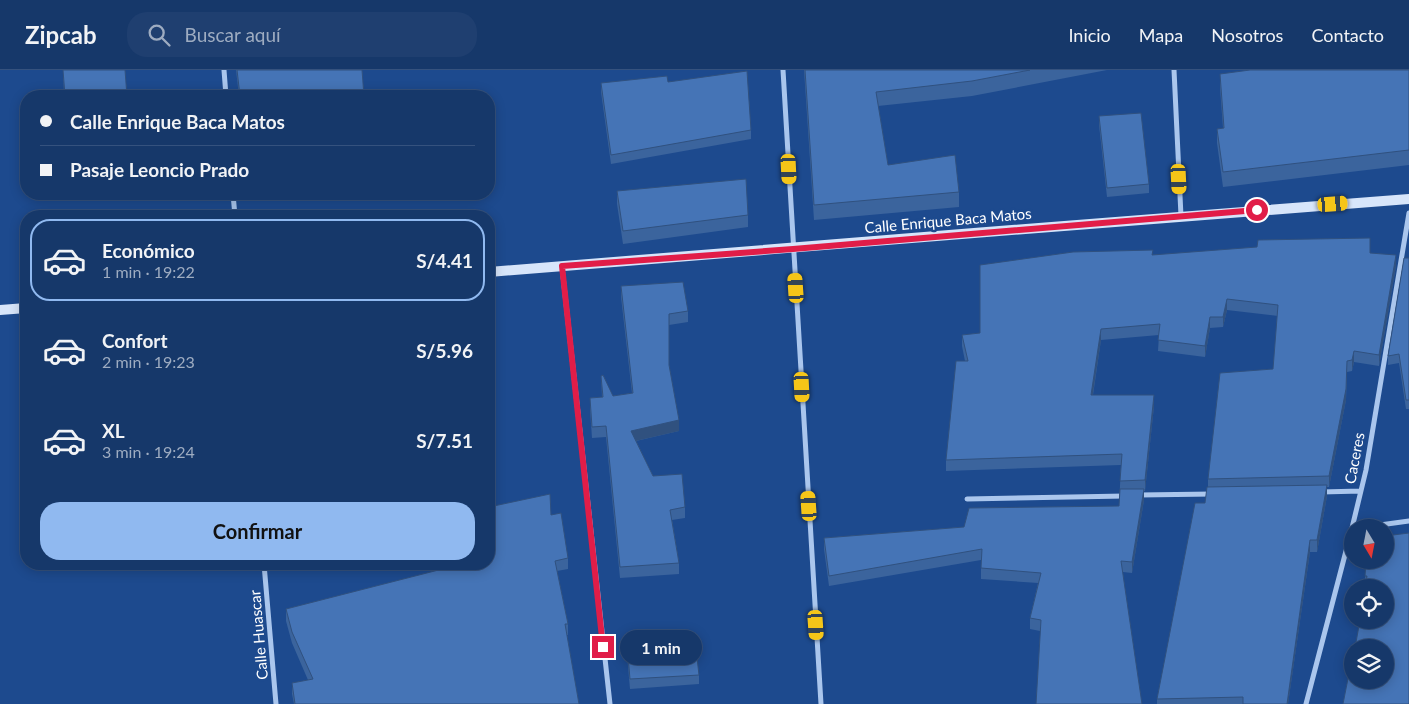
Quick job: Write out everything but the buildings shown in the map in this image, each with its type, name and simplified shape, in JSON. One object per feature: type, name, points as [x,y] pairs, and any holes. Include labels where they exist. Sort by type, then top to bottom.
[{"type":"street","points":[[224,70],[226,90]]},
{"type":"street","points":[[783,70],[821,704]]},
{"type":"street","points":[[1174,70],[1181,216]]},
{"type":"street","name":"Calle Enrique Baca Matos","points":[[495,272],[1409,199]]},
{"type":"street","name":"Caceres","points":[[1354,519],[1366,470],[1409,213]]},
{"type":"street","points":[[562,266],[610,704]]},
{"type":"street","points":[[0,310],[20,308]]},
{"type":"street","points":[[1311,492],[1361,491]]},
{"type":"street","points":[[966,499],[1223,494]]},
{"type":"street","points":[[1394,523],[1409,521]]},
{"type":"street","name":"Caceres","points":[[1306,704],[1344,559]]},
{"type":"street","name":"Calle Huascar","points":[[265,570],[276,704]]},
{"type":"route","points":[[603,647],[562,266],[793,249],[1257,210]]}]
